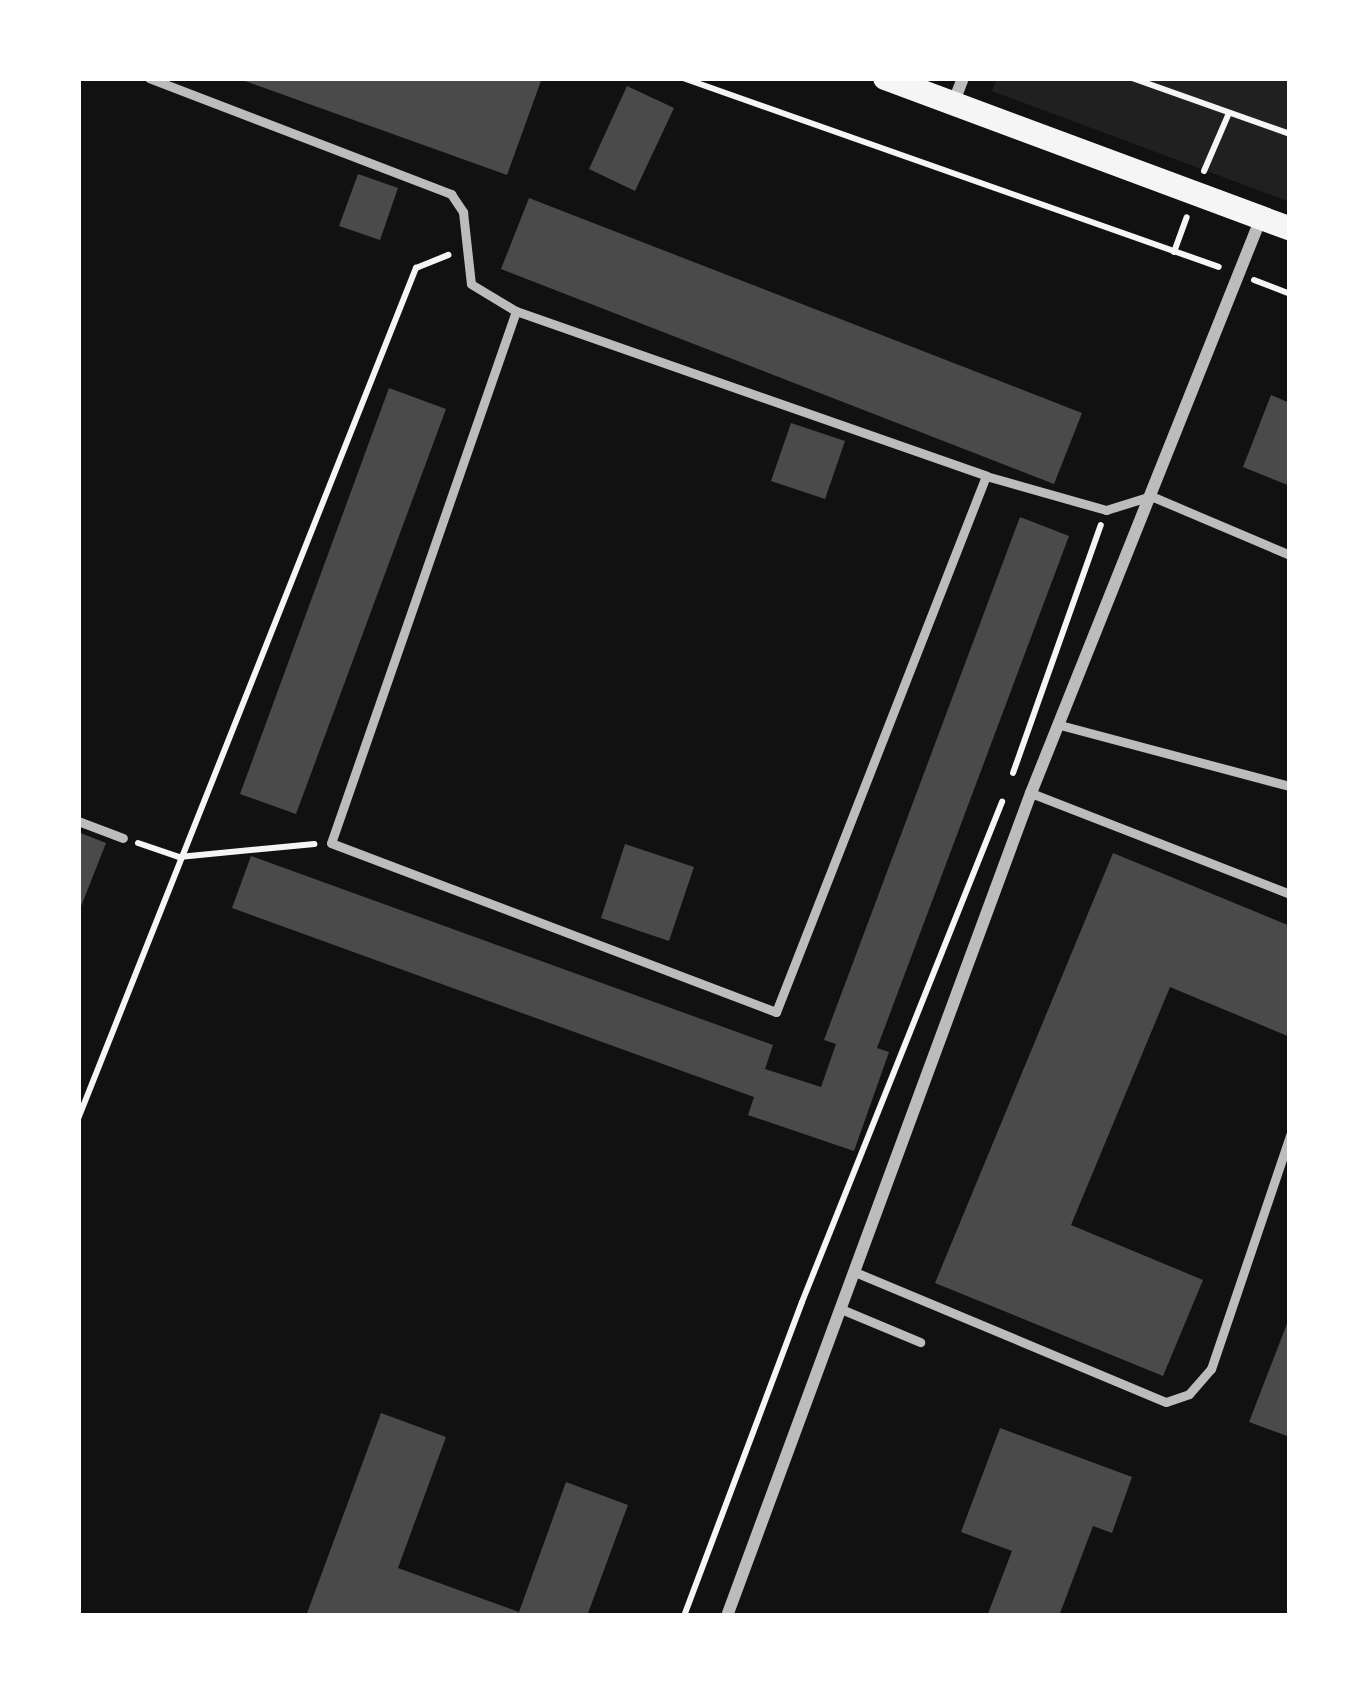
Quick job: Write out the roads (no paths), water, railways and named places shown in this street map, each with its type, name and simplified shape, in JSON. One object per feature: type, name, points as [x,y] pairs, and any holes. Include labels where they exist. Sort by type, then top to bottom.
[{"type":"main road","points":[[885,78],[1290,229]]},
{"type":"street","points":[[953,104],[962,78]]},
{"type":"street","points":[[727,1616],[1031,793],[1261,218]]},
{"type":"lane","points":[[149,78],[451,194],[463,212],[475,291],[516,311],[986,476],[1106,510],[1150,496],[1290,555]]},
{"type":"lane","points":[[516,311],[331,842],[776,1012],[986,476]]},
{"type":"lane","points":[[1060,724],[1290,786]]},
{"type":"lane","points":[[1031,793],[1290,894]]},
{"type":"lane","points":[[78,821],[123,838]]},
{"type":"lane","points":[[855,1272],[1166,1402],[1189,1394],[1211,1369],[1290,1135]]},
{"type":"lane","points":[[842,1310],[920,1342]]}]
